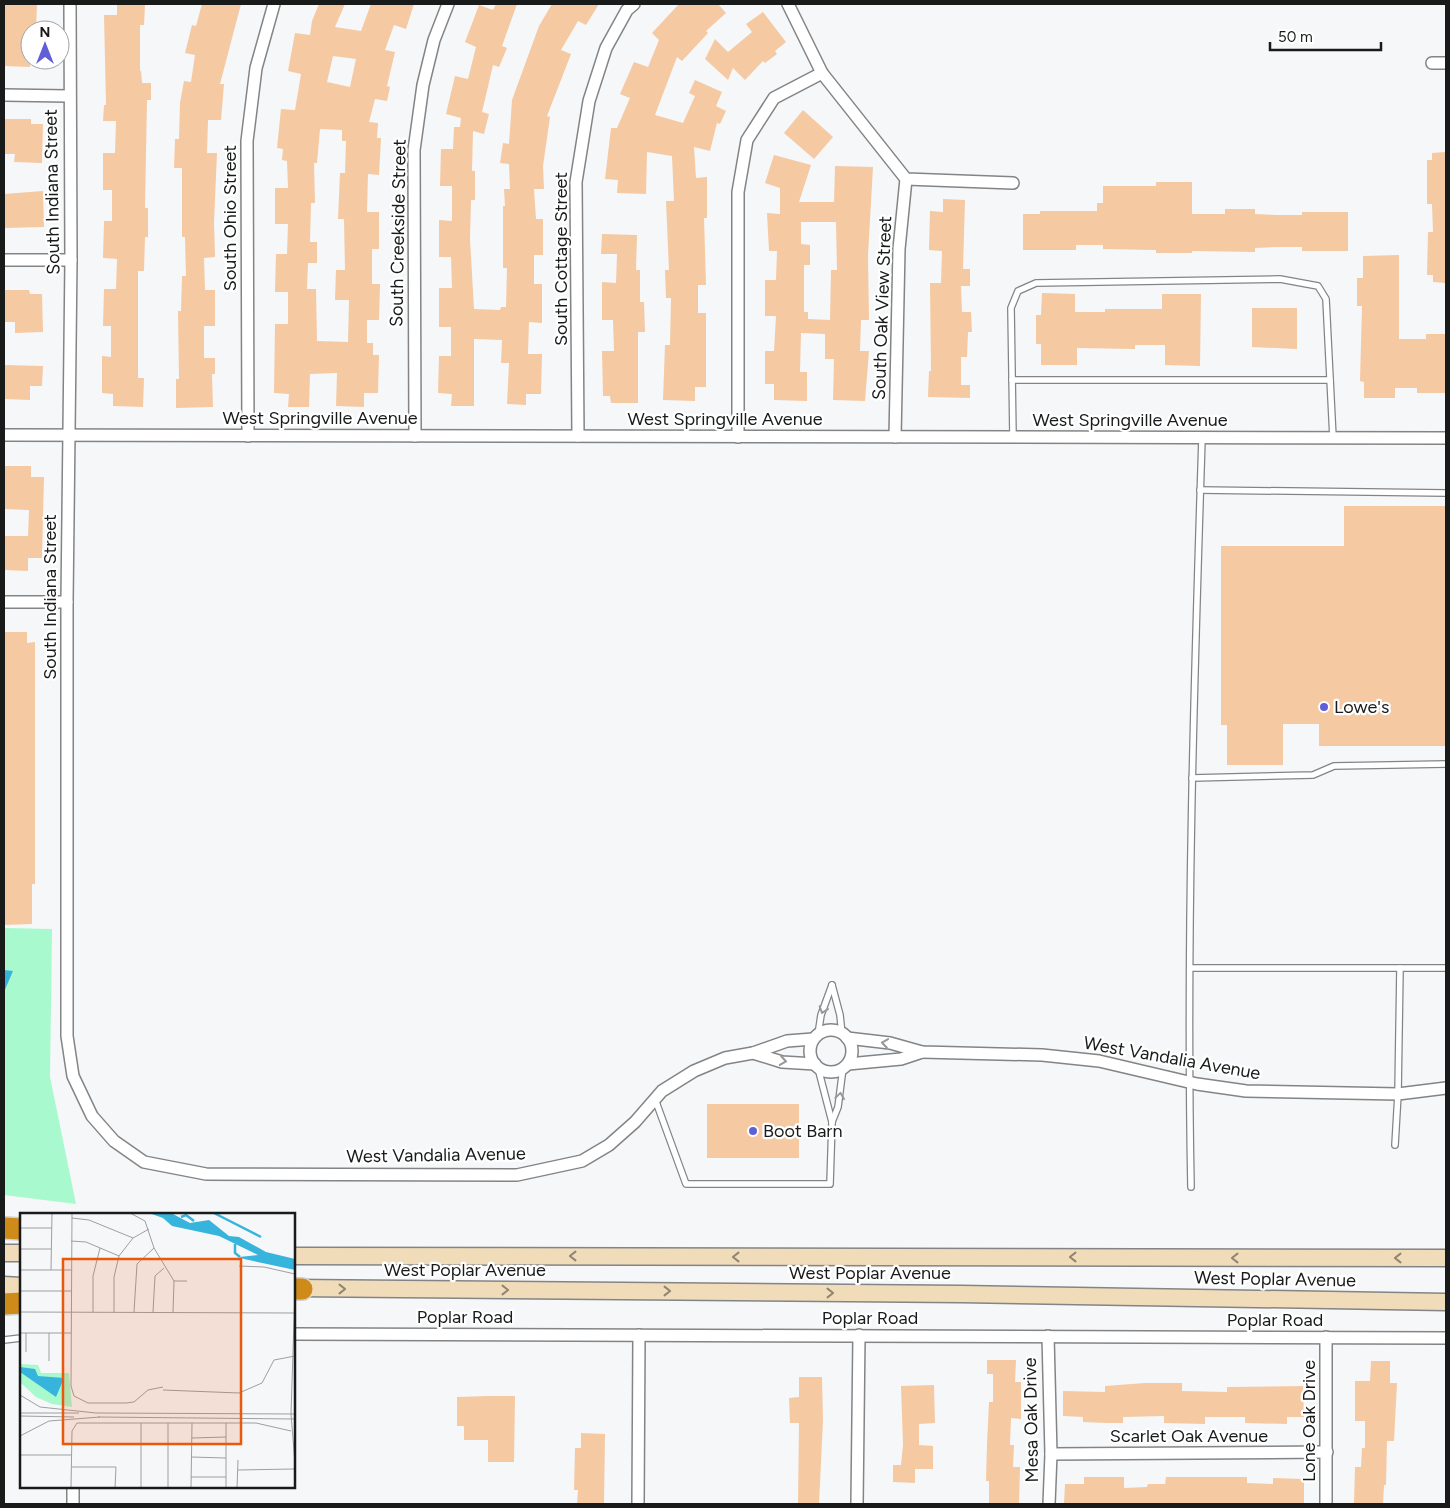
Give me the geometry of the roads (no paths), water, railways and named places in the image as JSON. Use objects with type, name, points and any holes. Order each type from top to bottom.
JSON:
[{"type":"highway","points":[[4,1228],[20,1229]]},
{"type":"highway","points":[[4,1304],[20,1303]]},
{"type":"main road","points":[[4,1253],[20,1253]]},
{"type":"main road","name":"West Poplar Avenue","points":[[295,1256],[1446,1258]]},
{"type":"main road","points":[[4,1286],[20,1286]]},
{"type":"main road","name":"West Poplar Avenue","points":[[297,1289],[951,1294],[1446,1302]]},
{"type":"street","name":"South Indiana Street","points":[[70,4],[68,96],[71,260],[67,602],[67,1036],[73,1076],[92,1116],[114,1141],[144,1162]]},
{"type":"street","name":"South Ohio Street","points":[[248,436],[247,141],[256,68],[274,4]]},
{"type":"street","name":"South Creekside Street","points":[[415,436],[414,150],[423,85],[434,40],[448,4]]},
{"type":"street","name":"South Cottage Street","points":[[578,436],[576,182],[589,101],[606,48],[627,10],[634,4]]},
{"type":"street","points":[[788,4],[822,73],[906,179],[1013,183]]},
{"type":"street","points":[[1432,63],[1446,63]]},
{"type":"street","points":[[738,437],[738,192],[747,140],[774,98],[822,73]]},
{"type":"street","points":[[4,95],[68,96]]},
{"type":"street","name":"South Oak View Street","points":[[895,437],[900,249],[906,179]]},
{"type":"street","points":[[4,260],[71,260]]},
{"type":"street","name":"West Springville Avenue","points":[[4,435],[1446,438]]},
{"type":"street","points":[[4,602],[67,602]]},
{"type":"street","points":[[829,1030],[845,1036],[852,1051],[846,1066],[831,1073],[816,1066],[810,1058],[810,1051],[815,1037],[829,1030]]},
{"type":"street","name":"West Vandalia Avenue","points":[[845,1036],[890,1043],[922,1052],[1042,1055],[1099,1061],[1189,1082],[1256,1091],[1398,1094],[1446,1088]]},
{"type":"street","name":"West Vandalia Avenue","points":[[144,1162],[206,1174],[517,1175],[582,1161],[609,1145],[635,1122],[662,1091],[694,1071],[725,1058],[815,1037]]},
{"type":"street","name":"West Vandalia Avenue","points":[[846,1066],[901,1059],[922,1052]]},
{"type":"street","name":"West Vandalia Avenue","points":[[753,1053],[782,1062],[816,1066]]},
{"type":"street","name":"Poplar Road","points":[[295,1334],[1446,1338]]},
{"type":"street","points":[[638,1504],[639,1335]]},
{"type":"street","points":[[858,1504],[859,1335]]},
{"type":"street","name":"Mesa Oak Drive","points":[[1048,1336],[1051,1454],[1049,1504]]},
{"type":"street","name":"Lone Oak Drive","points":[[1326,1337],[1326,1504]]},
{"type":"street","name":"Scarlet Oak Avenue","points":[[1051,1454],[1326,1452]]},
{"type":"street","points":[[73,1488],[73,1504]]},
{"type":"lane","points":[[1012,437],[1011,308],[1018,291],[1036,283],[1280,279],[1318,286],[1326,299],[1333,438]]},
{"type":"lane","points":[[1012,380],[1330,380]]},
{"type":"lane","points":[[1191,1187],[1189,1082],[1192,778],[1202,438]]},
{"type":"lane","points":[[1200,490],[1446,493]]},
{"type":"lane","points":[[1192,778],[1313,775],[1334,766],[1446,764]]},
{"type":"lane","points":[[1190,968],[1446,968]]},
{"type":"lane","points":[[1395,1145],[1398,1094],[1400,968]]},
{"type":"lane","points":[[815,1037],[832,985],[845,1036]]},
{"type":"lane","points":[[655,1099],[686,1184],[830,1184],[832,1122],[816,1066]]},
{"type":"lane","points":[[832,1122],[838,1107],[846,1066]]},
{"type":"lane","points":[[4,1340],[20,1338]]},
{"type":"water","points":[[4,970],[13,971],[4,992]]},
{"type":"place","name":"Lowe's","points":[[1324,707]]},
{"type":"place","name":"Boot Barn","points":[[753,1131]]}]
